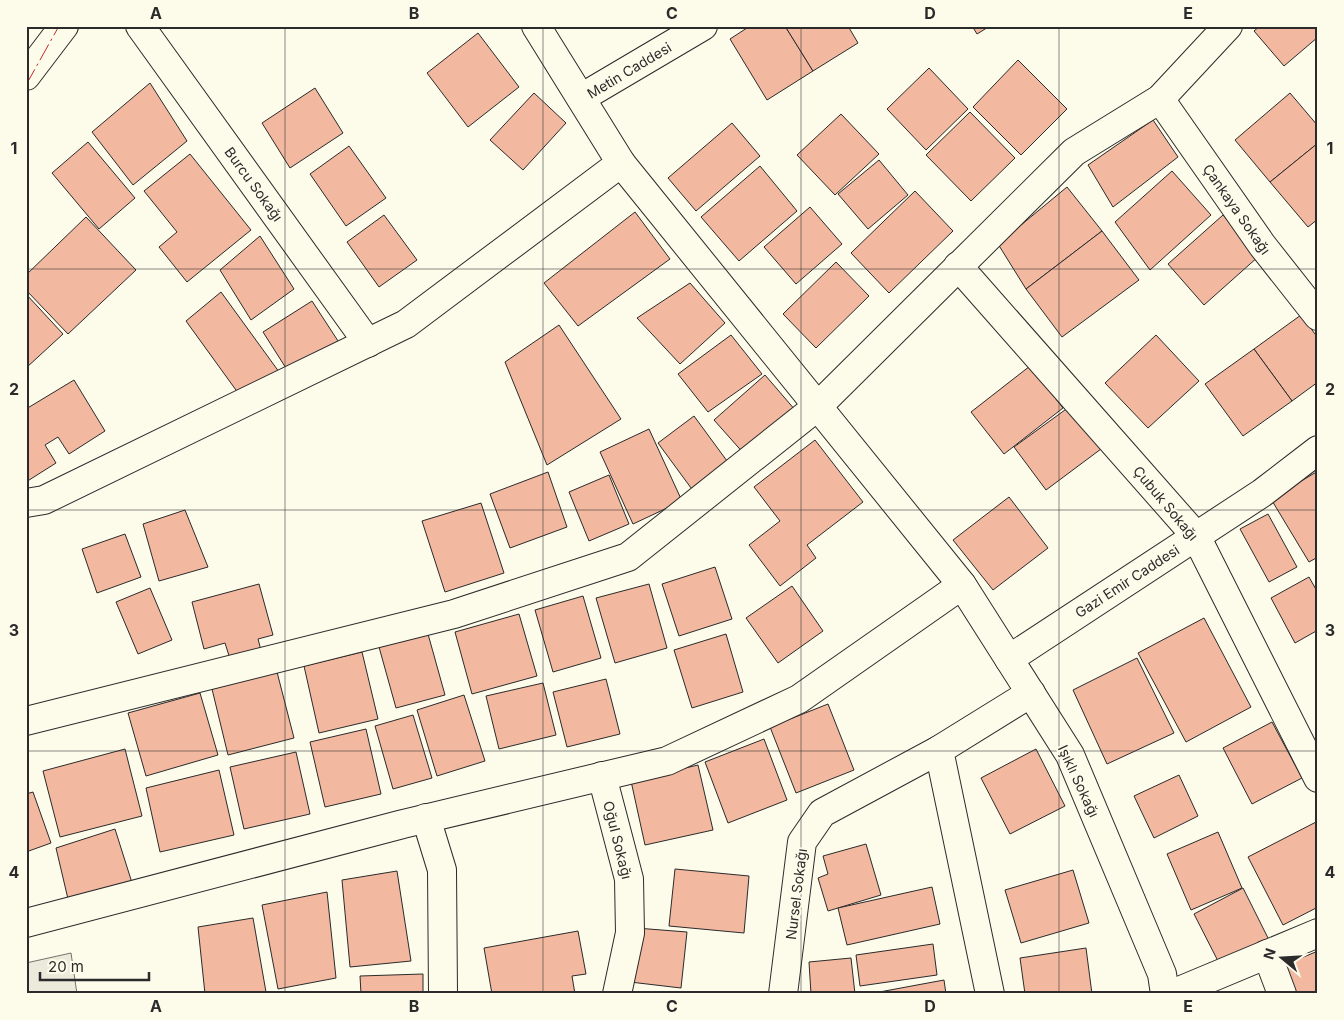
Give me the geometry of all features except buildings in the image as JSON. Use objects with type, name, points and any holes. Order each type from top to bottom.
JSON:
[{"type":"street","points":[[26,76],[64,26]]},
{"type":"street","name":"Burcu Sokağı","points":[[140,26],[368,343]]},
{"type":"street","name":"Işıklı Sokağı","points":[[536,26],[621,163],[962,585],[1070,755],[1162,974],[1166,994]]},
{"type":"street","name":"Metin Caddesi","points":[[581,98],[703,26]]},
{"type":"street","points":[[26,721],[454,614],[628,557],[818,406],[1074,152],[1160,99],[1228,26]]},
{"type":"street","name":"Çankaya Sokağı","points":[[1160,99],[1262,245],[1318,316]]},
{"type":"street","points":[[26,503],[44,500],[406,324],[621,163]]},
{"type":"street","name":"Çubuk Sokağı","points":[[958,266],[1196,536],[1318,778]]},
{"type":"street","name":"Gazi Emir Caddesi","points":[[1009,659],[1262,493],[1318,450]]},
{"type":"street","points":[[26,923],[426,818],[668,761],[799,699],[962,585]]},
{"type":"street","name":"Nursel Sokağı","points":[[783,994],[802,842],[822,813],[939,750],[1031,693]]},
{"type":"street","points":[[939,750],[990,994]]},
{"type":"street","name":"Oğul Sokağı","points":[[602,776],[629,879],[630,933],[617,994]]},
{"type":"street","points":[[426,818],[442,870],[442,994]]},
{"type":"street","points":[[1172,994],[1318,933]]},
{"type":"street","points":[[1267,954],[1282,994]]},
{"type":"shaded area","points":[[71,953],[77,994],[26,994],[26,963]]},
{"type":"power","points":[[26,85],[59,26]]}]
